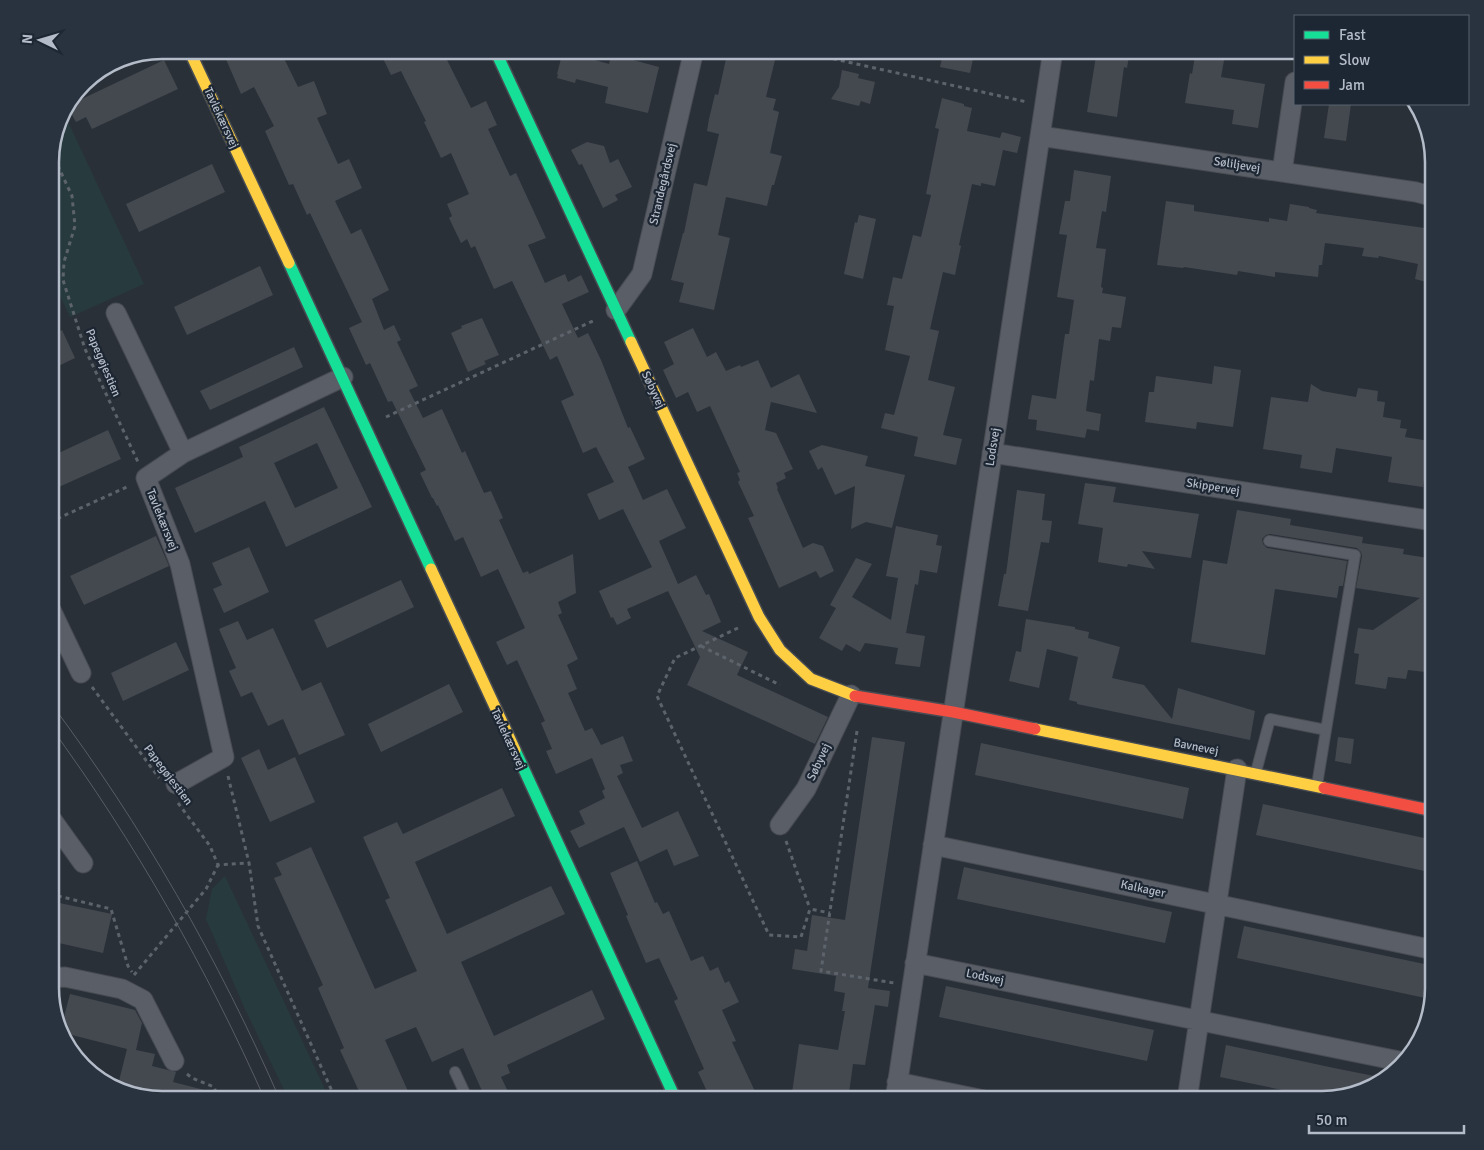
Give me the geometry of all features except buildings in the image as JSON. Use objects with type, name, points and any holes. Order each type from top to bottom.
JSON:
[{"type":"street","name":"Tavlekærsvej","points":[[193,59],[343,377],[672,1091]]},
{"type":"street","name":"Søbyvej","points":[[499,59],[759,617],[780,650],[812,679],[851,694],[953,712]]},
{"type":"street","name":"Strandegårdsvej","points":[[616,310],[642,274],[692,59]]},
{"type":"street","name":"Lodsvej","points":[[896,1091],[1052,59]]},
{"type":"street","points":[[1282,172],[1294,89]]},
{"type":"street","name":"Søliljevej","points":[[1040,136],[1425,194]]},
{"type":"street","points":[[116,313],[183,453]]},
{"type":"street","name":"Tavlekærsvej","points":[[224,758],[180,564],[146,478],[183,453],[343,377]]},
{"type":"street","name":"Skippervej","points":[[992,453],[1425,520]]},
{"type":"street","points":[[59,627],[81,673]]},
{"type":"street","name":"Søbyvej","points":[[780,825],[806,789],[851,694]]},
{"type":"street","name":"Bavnevej","points":[[953,712],[1425,808]]},
{"type":"street","points":[[171,789],[224,758]]},
{"type":"street","points":[[1188,1091],[1237,769]]},
{"type":"street","points":[[59,830],[83,863]]},
{"type":"street","name":"Kalkager","points":[[933,845],[1425,948]]},
{"type":"street","name":"Lodsvej","points":[[915,963],[1199,1021]]},
{"type":"street","points":[[59,977],[128,982],[143,1000],[174,1061]]},
{"type":"street","points":[[1199,1021],[1396,1060]]},
{"type":"lane","points":[[1269,541],[1355,555],[1317,786]]},
{"type":"lane","points":[[1256,773],[1270,719],[1326,730]]},
{"type":"lane","points":[[455,1072],[464,1091]]},
{"type":"path","points":[[834,59],[1044,106]]},
{"type":"path","name":"Papegøjestien","points":[[59,168],[72,196],[75,226],[64,262],[63,280],[86,349],[146,478]]},
{"type":"path","points":[[365,427],[616,310]]},
{"type":"path","points":[[59,518],[146,478]]},
{"type":"path","points":[[759,617],[676,658],[657,696],[769,935],[801,937],[810,909],[780,825]]},
{"type":"path","points":[[700,646],[784,687]]},
{"type":"path","name":"Papegøjestien","points":[[81,673],[171,789],[210,846],[218,865]]},
{"type":"path","points":[[857,730],[821,971],[912,986]]},
{"type":"path","points":[[224,758],[249,863],[258,926],[332,1091]]},
{"type":"path","points":[[128,982],[206,890],[218,865],[249,863]]},
{"type":"path","points":[[59,896],[111,909],[128,966],[128,982]]},
{"type":"path","points":[[810,909],[830,913]]},
{"type":"path","points":[[174,1061],[192,1078],[214,1087],[216,1091]]},
{"type":"green space","points":[[67,121],[144,284],[70,317],[59,294],[59,155],[62,135]]},
{"type":"green space","points":[[225,876],[326,1091],[285,1091],[244,1007],[206,919],[212,889]]},
{"type":"tram line","points":[[59,714],[116,796],[177,895],[231,996],[276,1091]]},
{"type":"tram line","points":[[59,739],[111,815],[168,907],[219,1003],[261,1091]]},
{"type":"traffic: fast","points":[[499,59],[631,342]]},
{"type":"traffic: fast","points":[[289,263],[431,569]]},
{"type":"traffic: fast","points":[[515,750],[672,1091]]},
{"type":"traffic: slow","points":[[193,59],[289,263]]},
{"type":"traffic: slow","points":[[631,342],[759,617],[780,650],[811,679],[855,696]]},
{"type":"traffic: slow","points":[[431,569],[515,750]]},
{"type":"traffic: slow","points":[[1035,729],[1324,788]]},
{"type":"traffic: jam","points":[[855,696],[953,712],[1035,729]]},
{"type":"traffic: jam","points":[[1324,788],[1425,809]]}]
